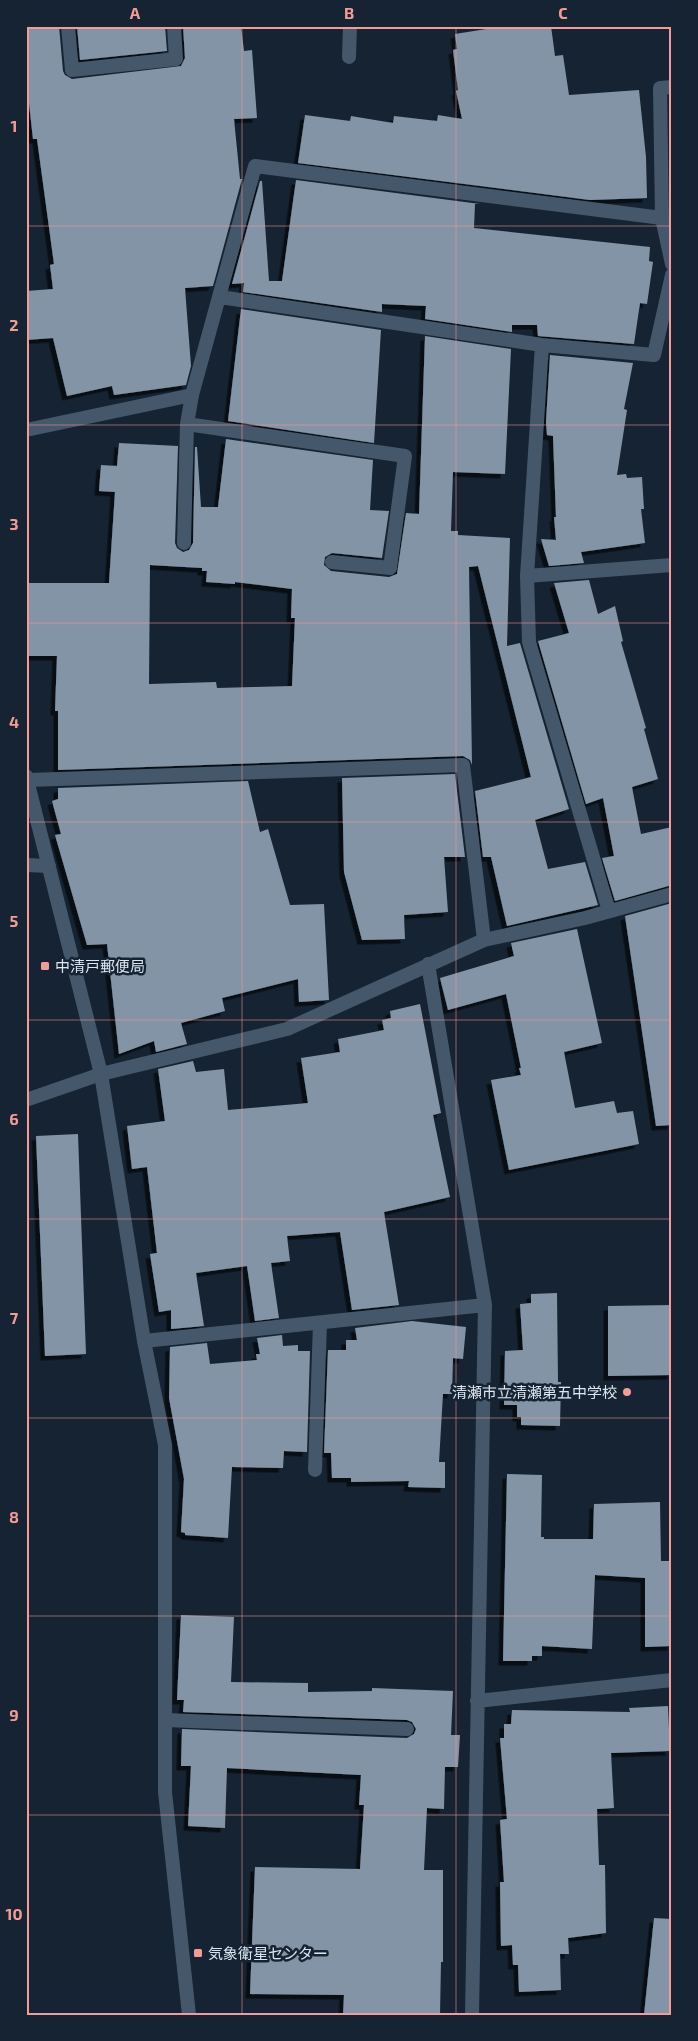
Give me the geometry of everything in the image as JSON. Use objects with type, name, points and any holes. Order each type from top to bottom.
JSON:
[{"type":"street","points":[[68,26],[72,70],[176,59],[174,26]]},
{"type":"street","points":[[349,57],[350,26]]},
{"type":"street","points":[[672,87],[660,88],[662,218],[672,264]]},
{"type":"street","points":[[184,543],[187,424],[192,395],[254,166],[662,218]]},
{"type":"street","points":[[220,297],[542,345],[654,356],[666,330],[672,275]]},
{"type":"street","points":[[542,345],[527,576],[529,642],[609,911]]},
{"type":"street","points":[[26,430],[192,395]]},
{"type":"street","points":[[187,424],[405,456],[390,568],[332,562]]},
{"type":"street","points":[[527,576],[672,565]]},
{"type":"street","points":[[189,2015],[165,1792],[164,1445],[144,1341],[101,1074],[27,778],[463,765],[484,940]]},
{"type":"street","points":[[26,865],[49,866]]},
{"type":"street","points":[[26,1100],[101,1074],[287,1029],[484,940],[585,918],[672,894]]},
{"type":"street","points":[[428,964],[485,1305],[472,2015]]},
{"type":"street","points":[[144,1341],[485,1305]]},
{"type":"street","points":[[315,1470],[320,1323]]},
{"type":"street","points":[[477,1701],[672,1680]]},
{"type":"street","points":[[165,1720],[407,1729]]},
{"type":"building","points":[[26,26],[59,26],[63,71],[65,75],[72,79],[181,66],[185,58],[183,26],[241,26],[244,51],[252,50],[257,118],[234,119],[240,179],[242,179],[213,286],[185,288],[191,366],[186,385],[114,395],[112,386],[67,396],[53,338],[26,340],[26,291],[53,289],[50,265],[54,264],[37,139],[33,139],[28,94],[26,94]]},
{"type":"building","points":[[77,26],[165,26],[167,51],[80,60]]},
{"type":"building","points":[[505,26],[551,26],[555,56],[563,55],[569,95],[639,90],[646,157],[647,198],[590,200],[298,163],[305,115],[350,121],[351,116],[393,123],[394,116],[437,121],[438,115],[462,119],[456,91],[458,90],[453,50],[457,49],[455,34]]},
{"type":"building","points":[[296,180],[480,204],[475,204],[474,228],[650,247],[649,261],[653,262],[647,304],[640,303],[634,344],[538,336],[537,325],[512,325],[512,332],[425,319],[426,306],[382,304],[382,312],[243,292],[244,283],[232,284],[260,181],[262,181],[269,281],[282,281]]},
{"type":"building","points":[[241,309],[381,330],[374,443],[228,421]]},
{"type":"building","points":[[425,336],[511,349],[505,474],[453,472],[451,531],[458,531],[458,535],[510,538],[507,646],[520,643],[569,809],[535,820],[548,869],[585,862],[598,905],[507,926],[491,857],[483,857],[475,791],[531,777],[478,566],[469,567],[472,765],[470,760],[463,756],[58,770],[58,711],[55,711],[57,656],[26,656],[26,583],[109,583],[115,492],[99,491],[101,465],[117,466],[119,443],[178,446],[175,543],[177,548],[183,552],[189,550],[193,543],[195,447],[197,447],[201,507],[218,507],[226,439],[373,460],[370,510],[389,511],[382,558],[332,553],[325,557],[324,565],[331,571],[389,577],[397,574],[406,513],[419,514]],"holes":[[[150,565],[202,568],[202,571],[207,571],[206,582],[235,584],[235,582],[292,589],[291,618],[295,618],[292,686],[217,688],[216,682],[149,684]]]},
{"type":"building","points":[[550,355],[633,363],[624,409],[627,410],[617,475],[626,474],[627,478],[642,477],[644,509],[641,509],[645,543],[581,552],[584,563],[549,566],[541,539],[556,540],[553,436],[547,435],[546,422]]},
{"type":"building","points":[[589,580],[598,614],[615,606],[623,641],[621,642],[646,728],[644,729],[658,779],[632,787],[641,834],[672,827],[672,885],[615,901],[602,858],[614,856],[603,798],[586,804],[538,641],[569,633],[554,583]]},
{"type":"building","points":[[455,774],[465,857],[444,857],[448,912],[404,915],[405,939],[362,940],[344,872],[342,778]]},
{"type":"building","points":[[248,781],[260,832],[268,829],[290,905],[324,904],[329,1000],[299,1002],[298,979],[222,998],[225,1011],[181,1023],[187,1044],[156,1052],[154,1041],[119,1054],[107,944],[87,945],[55,835],[61,834],[52,801],[58,799],[58,788]]},
{"type":"building","points":[[672,903],[672,1125],[656,1126],[625,916]]},
{"type":"building","points":[[577,929],[602,1043],[564,1052],[575,1108],[614,1101],[617,1113],[633,1111],[639,1144],[509,1170],[491,1080],[521,1075],[506,994],[448,1010],[440,978],[514,956],[511,943]]},
{"type":"building","points":[[420,1004],[441,1113],[433,1115],[450,1197],[384,1212],[399,1305],[352,1310],[340,1232],[287,1236],[290,1261],[271,1263],[279,1318],[255,1321],[247,1266],[196,1273],[204,1326],[171,1329],[171,1310],[159,1312],[150,1254],[157,1253],[147,1167],[132,1169],[127,1126],[165,1121],[158,1069],[193,1061],[196,1072],[224,1069],[228,1110],[308,1103],[301,1058],[340,1052],[338,1039],[384,1030],[382,1020],[391,1018],[390,1011]]},
{"type":"building","points":[[78,1134],[86,1354],[45,1356],[36,1136]]},
{"type":"building","points":[[557,1293],[558,1382],[561,1382],[560,1426],[521,1425],[521,1417],[517,1417],[517,1405],[504,1405],[505,1351],[523,1350],[520,1304],[531,1303],[531,1294]]},
{"type":"building","points":[[672,1305],[672,1375],[608,1376],[608,1306]]},
{"type":"building","points":[[412,1321],[466,1327],[463,1359],[453,1358],[452,1394],[443,1394],[439,1462],[445,1462],[445,1488],[408,1487],[409,1481],[351,1482],[351,1478],[332,1478],[331,1453],[324,1453],[328,1350],[346,1350],[346,1340],[357,1340],[355,1328]]},
{"type":"building","points":[[282,1335],[283,1346],[298,1345],[298,1351],[310,1351],[307,1452],[284,1451],[283,1468],[232,1467],[228,1538],[185,1535],[185,1533],[181,1532],[184,1479],[169,1398],[170,1347],[207,1343],[210,1364],[257,1360],[256,1354],[260,1354],[257,1338]]},
{"type":"building","points":[[507,1474],[542,1475],[541,1537],[544,1537],[544,1539],[593,1539],[594,1504],[660,1502],[661,1561],[672,1561],[672,1646],[645,1647],[645,1578],[595,1575],[592,1649],[542,1646],[542,1656],[532,1656],[532,1661],[503,1661]]},
{"type":"building","points":[[181,1615],[234,1617],[231,1682],[308,1683],[308,1692],[372,1691],[372,1688],[453,1691],[451,1735],[460,1735],[458,1767],[445,1767],[444,1809],[427,1808],[424,1870],[443,1870],[443,1962],[441,1962],[440,2015],[343,2015],[344,1995],[250,1994],[255,1867],[360,1869],[364,1805],[359,1805],[361,1775],[227,1768],[225,1828],[188,1826],[191,1766],[181,1766],[182,1729],[407,1738],[414,1734],[416,1729],[412,1722],[407,1720],[183,1712],[184,1700],[177,1700]]},
{"type":"building","points":[[668,1706],[670,1751],[611,1753],[614,1808],[597,1809],[599,1865],[605,1865],[606,1933],[568,1938],[569,1954],[560,1954],[561,1990],[519,1992],[518,1965],[513,1965],[512,1945],[501,1946],[500,1882],[504,1882],[500,1820],[507,1819],[500,1738],[504,1738],[504,1724],[511,1724],[512,1710],[630,1712],[629,1708]]},
{"type":"building","points":[[654,1918],[672,1919],[672,2015],[644,2015]]},
{"type":"place","name":"中清戸郵便局","points":[[45,966]]},
{"type":"place","name":"清瀬市立清瀬第五中学校","points":[[627,1392]]},
{"type":"place","name":"気象衛星センター","points":[[198,1953]]}]
